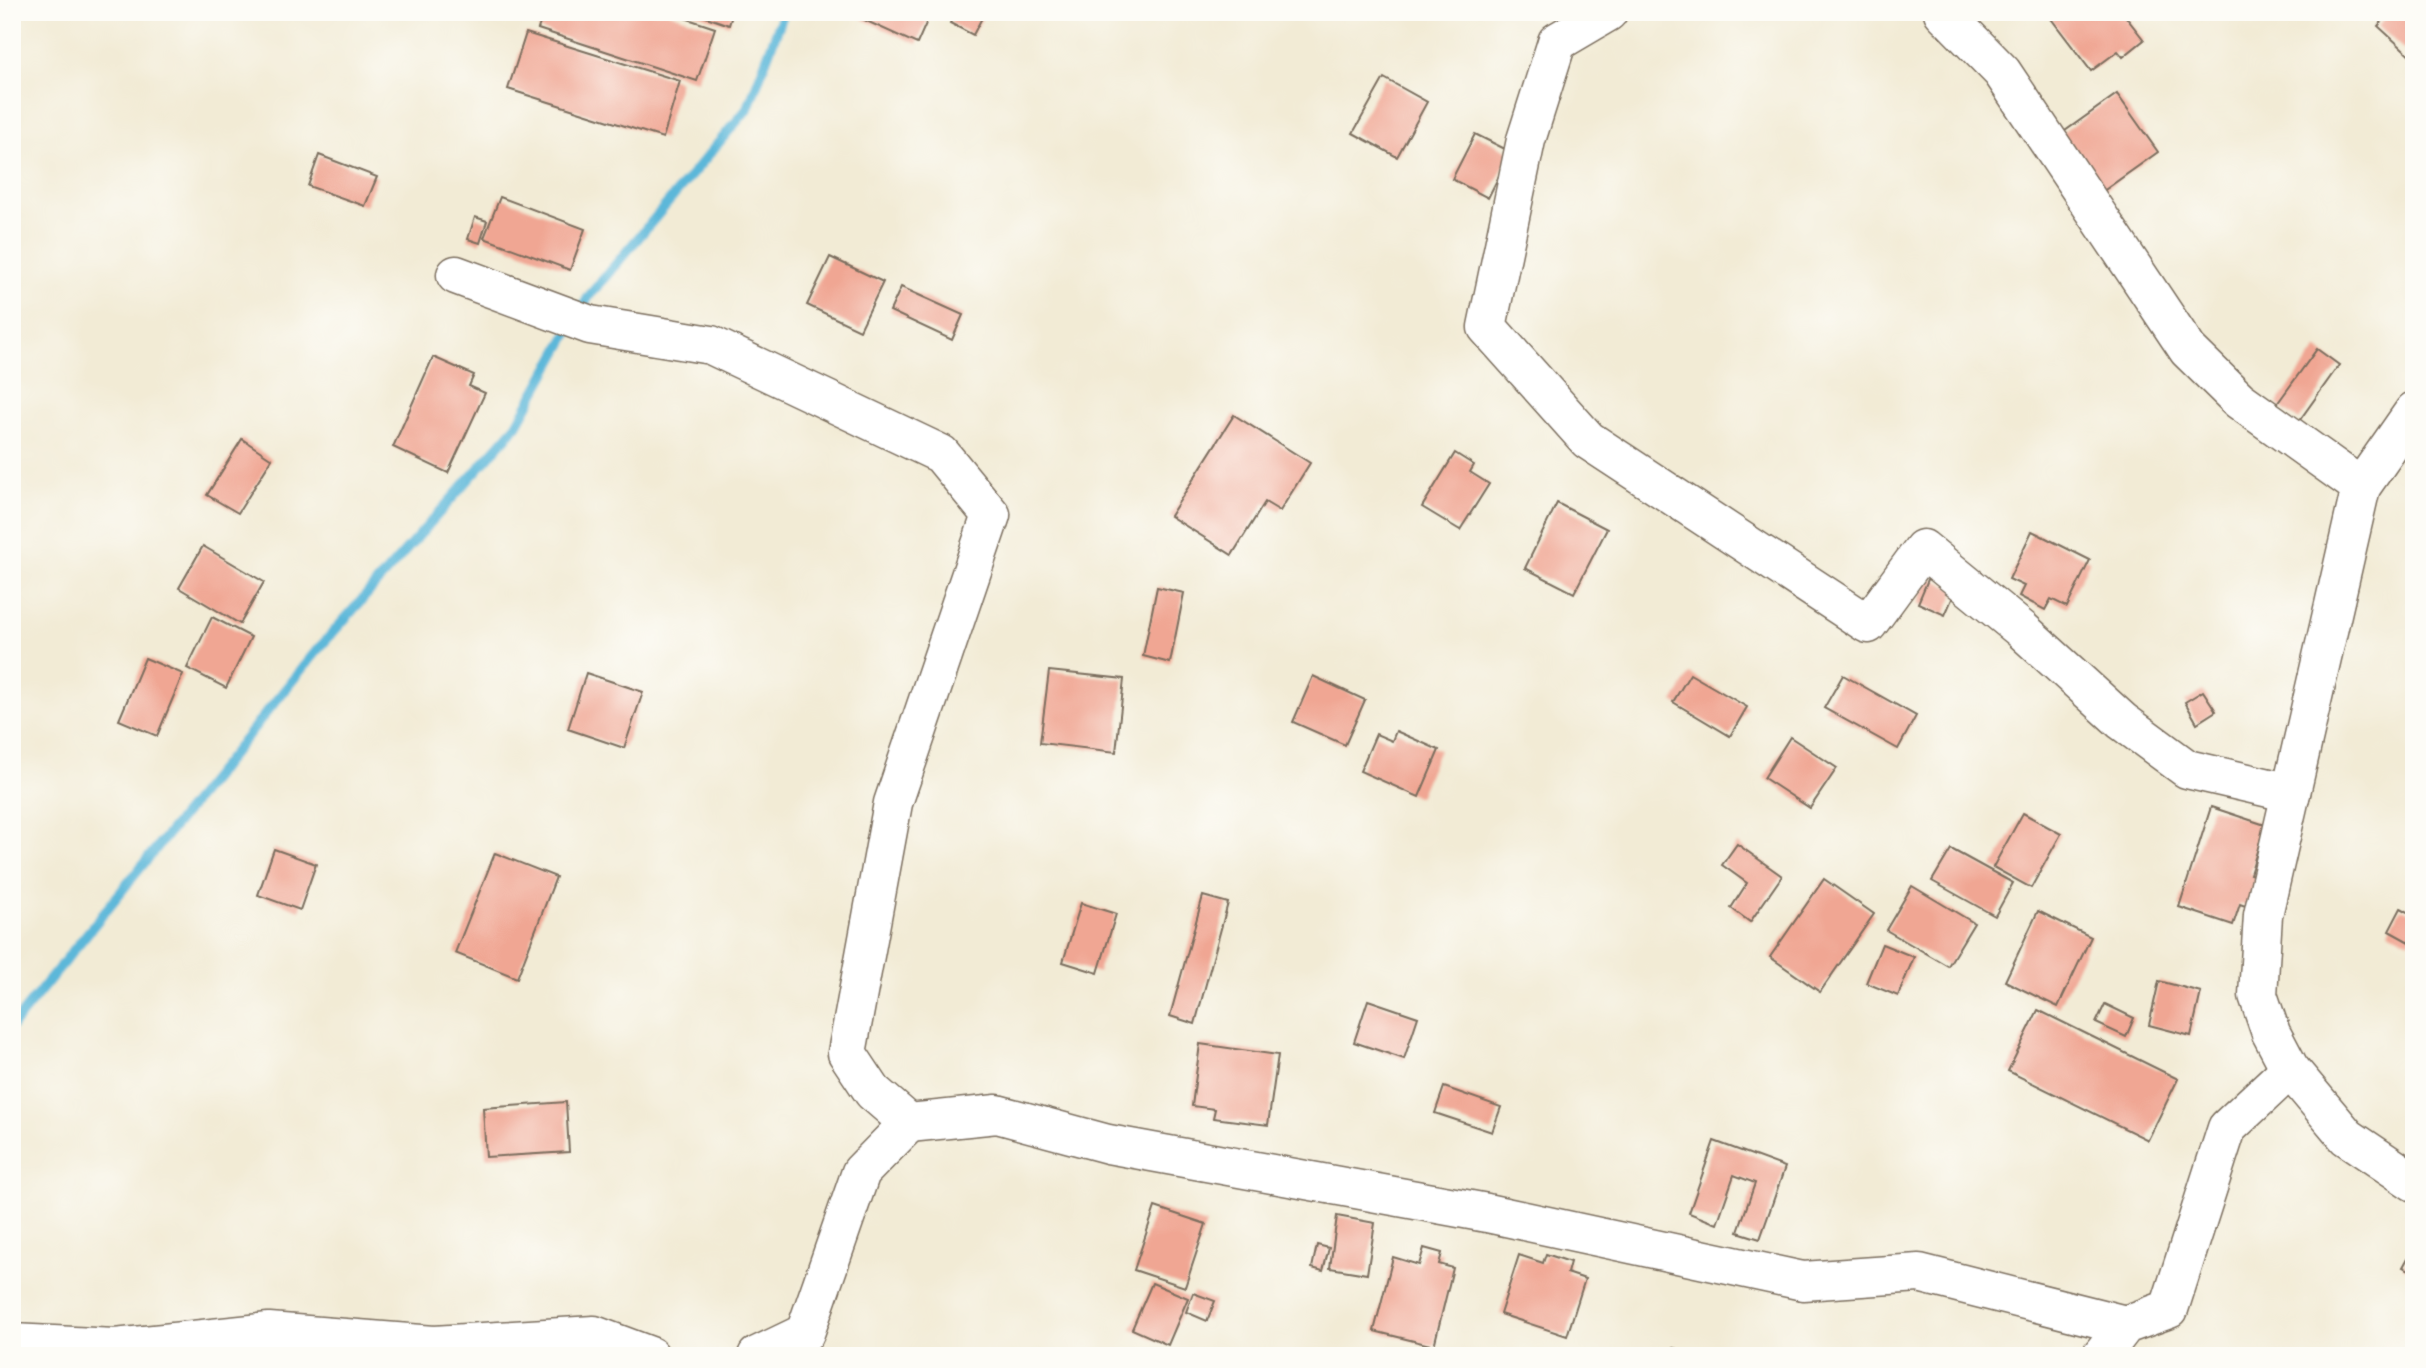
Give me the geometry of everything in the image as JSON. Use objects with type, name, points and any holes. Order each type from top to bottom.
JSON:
[{"type":"street","points":[[1608,12],[1557,42],[1525,140],[1487,327],[1588,440],[1868,624],[1923,549],[2022,630],[2122,721],[2187,769],[2291,793]]},
{"type":"street","points":[[1944,12],[2002,72],[2188,350],[2239,400],[2361,487]]},
{"type":"street","points":[[456,275],[590,326],[711,345],[941,454],[991,515],[894,803],[848,1053],[873,1091],[909,1123]]},
{"type":"street","points":[[2414,411],[2361,487],[2263,915],[2258,995],[2271,1033],[2290,1069],[2347,1137],[2414,1182]]},
{"type":"street","points":[[2101,1356],[2125,1325],[2169,1308],[2227,1128],[2290,1069]]},
{"type":"street","points":[[757,1356],[808,1344],[861,1172],[909,1123],[997,1114],[1108,1144],[1487,1213],[1803,1281],[1919,1273],[2125,1325]]},
{"type":"street","points":[[12,1343],[115,1348],[269,1332],[434,1345],[523,1348],[594,1335],[650,1356]]},
{"type":"building","points":[[544,12],[667,12],[715,28],[697,81],[538,29]]},
{"type":"building","points":[[692,12],[733,12],[729,25]]},
{"type":"building","points":[[865,12],[931,12],[917,44],[862,19]]},
{"type":"building","points":[[955,12],[985,12],[973,35],[950,23]]},
{"type":"building","points":[[2046,12],[2122,12],[2144,40],[2123,57],[2118,51],[2091,71]]},
{"type":"building","points":[[2390,12],[2414,12],[2414,59],[2378,26]]},
{"type":"building","points":[[526,33],[680,81],[663,138],[508,89]]},
{"type":"building","points":[[1384,78],[1427,102],[1397,157],[1353,133]]},
{"type":"building","points":[[2117,94],[2158,152],[2099,194],[2058,136]]},
{"type":"building","points":[[1475,134],[1511,152],[1488,198],[1452,179]]},
{"type":"building","points":[[319,155],[377,177],[365,206],[308,186]]},
{"type":"building","points":[[500,197],[585,229],[570,270],[484,238]]},
{"type":"building","points":[[475,217],[487,221],[480,243],[468,239]]},
{"type":"building","points":[[830,257],[883,282],[860,330],[807,305]]},
{"type":"building","points":[[901,287],[963,315],[952,340],[890,311]]},
{"type":"building","points":[[2317,349],[2339,365],[2299,421],[2277,404]]},
{"type":"building","points":[[433,357],[474,375],[469,386],[485,393],[448,473],[393,447]]},
{"type":"building","points":[[1234,415],[1310,463],[1280,511],[1265,502],[1232,555],[1170,516]]},
{"type":"building","points":[[242,439],[272,459],[238,513],[207,495]]},
{"type":"building","points":[[1455,453],[1474,465],[1470,472],[1489,484],[1460,530],[1422,507]]},
{"type":"building","points":[[1557,503],[1607,529],[1574,593],[1525,568]]},
{"type":"building","points":[[2032,531],[2090,560],[2067,607],[2051,599],[2045,610],[2019,596],[2024,586],[2009,579]]},
{"type":"building","points":[[203,546],[264,582],[240,624],[179,588]]},
{"type":"building","points":[[1929,577],[1956,590],[1945,615],[1918,603]]},
{"type":"building","points":[[1157,587],[1184,593],[1170,663],[1143,656]]},
{"type":"building","points":[[212,617],[251,637],[226,688],[187,668]]},
{"type":"building","points":[[145,658],[183,674],[157,736],[119,720]]},
{"type":"building","points":[[1049,671],[1124,679],[1116,752],[1040,743]]},
{"type":"building","points":[[586,673],[643,692],[624,748],[568,729]]},
{"type":"building","points":[[1690,674],[1747,707],[1730,736],[1673,702]]},
{"type":"building","points":[[1843,675],[1916,716],[1898,749],[1824,708]]},
{"type":"building","points":[[1313,676],[1365,700],[1345,745],[1293,722]]},
{"type":"building","points":[[2203,691],[2216,711],[2197,723],[2185,702]]},
{"type":"building","points":[[1396,731],[1439,750],[1419,797],[1360,771],[1376,734],[1392,741]]},
{"type":"building","points":[[1790,737],[1837,768],[1810,808],[1764,778]]},
{"type":"building","points":[[2211,807],[2265,825],[2250,874],[2257,876],[2248,907],[2240,904],[2233,925],[2179,907]]},
{"type":"building","points":[[2023,813],[2061,834],[2031,888],[1993,867]]},
{"type":"building","points":[[1737,844],[1782,876],[1750,922],[1731,908],[1747,883],[1722,865]]},
{"type":"building","points":[[274,849],[316,864],[300,910],[258,895]]},
{"type":"building","points":[[1951,849],[2013,883],[1995,916],[1932,881]]},
{"type":"building","points":[[495,853],[556,877],[517,978],[455,953]]},
{"type":"building","points":[[1824,879],[1874,914],[1820,992],[1770,957]]},
{"type":"building","points":[[1912,886],[1974,923],[1948,966],[1886,930]]},
{"type":"building","points":[[1203,896],[1228,903],[1195,1024],[1170,1016]]},
{"type":"building","points":[[1081,903],[1116,914],[1098,973],[1063,962]]},
{"type":"building","points":[[2401,908],[2414,915],[2414,932],[2409,942],[2389,931]]},
{"type":"building","points":[[2038,911],[2091,937],[2058,1007],[2005,981]]},
{"type":"building","points":[[1882,944],[1914,957],[1898,996],[1866,983]]},
{"type":"building","points":[[2159,981],[2201,992],[2191,1036],[2149,1025]]},
{"type":"building","points":[[1368,1000],[1418,1017],[1404,1059],[1354,1042]]},
{"type":"building","points":[[2105,1004],[2134,1018],[2126,1037],[2096,1023]]},
{"type":"building","points":[[2038,1010],[2178,1079],[2148,1140],[2008,1071]]},
{"type":"building","points":[[1200,1044],[1278,1055],[1268,1125],[1213,1118],[1215,1109],[1192,1106]]},
{"type":"building","points":[[1444,1087],[1501,1107],[1492,1132],[1435,1113]]},
{"type":"building","points":[[566,1102],[569,1152],[486,1157],[483,1108]]},
{"type":"building","points":[[1714,1141],[1785,1167],[1760,1239],[1738,1232],[1755,1183],[1734,1175],[1717,1224],[1689,1213]]},
{"type":"building","points":[[1155,1207],[1206,1224],[1185,1287],[1134,1270]]},
{"type":"building","points":[[1337,1216],[1375,1223],[1367,1274],[1330,1268]]},
{"type":"building","points":[[1317,1245],[1329,1248],[1323,1271],[1312,1268]]},
{"type":"building","points":[[2414,1247],[2414,1272],[2403,1267]]},
{"type":"building","points":[[1424,1248],[1442,1253],[1439,1264],[1453,1268],[1434,1346],[1374,1331],[1393,1257],[1419,1265]]},
{"type":"building","points":[[1546,1254],[1570,1262],[1567,1273],[1585,1279],[1567,1336],[1500,1314],[1519,1255],[1543,1263]]},
{"type":"building","points":[[1152,1283],[1188,1298],[1168,1345],[1132,1329]]},
{"type":"building","points":[[1193,1293],[1215,1301],[1207,1321],[1186,1312]]},
{"type":"building","points":[[1674,1348],[1698,1355],[1698,1356],[1672,1356]]},
{"type":"waterway","points":[[12,1026],[313,655],[517,425],[589,296],[748,108],[784,12]]}]
